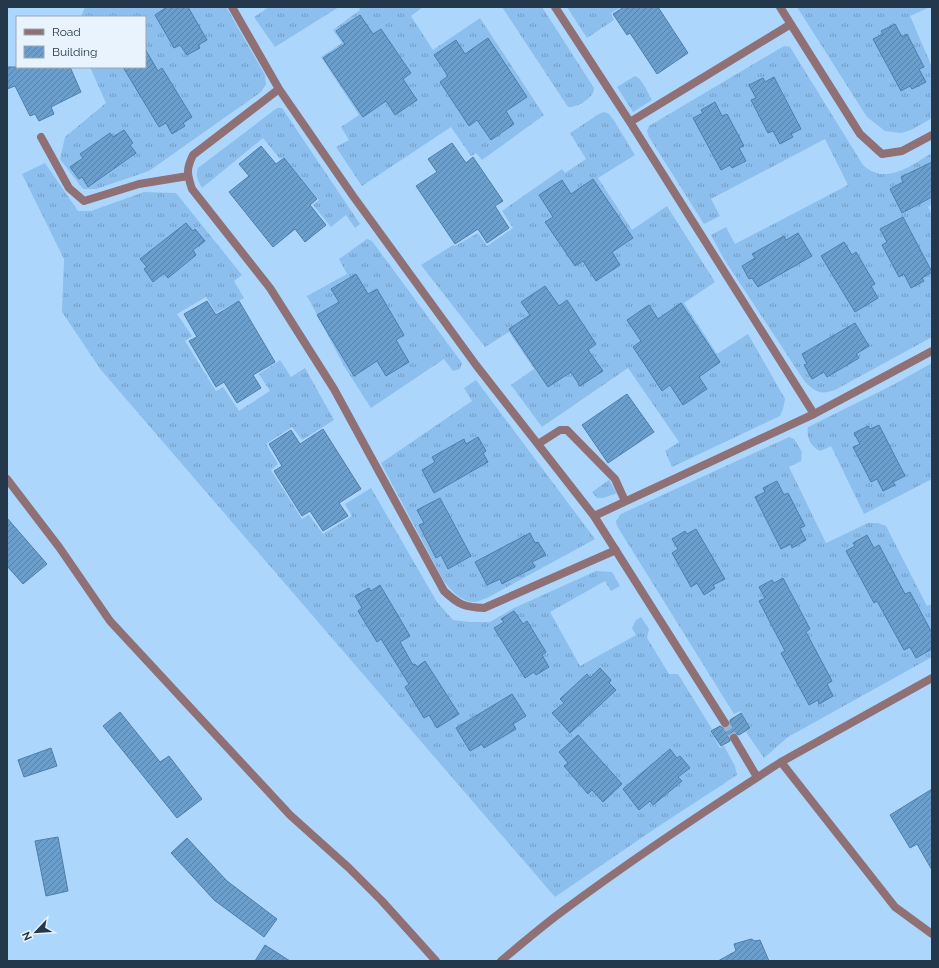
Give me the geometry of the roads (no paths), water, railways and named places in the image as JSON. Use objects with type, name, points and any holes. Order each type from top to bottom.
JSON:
[{"type":"street","points":[[232,7],[279,89],[353,196],[476,365],[594,516],[725,723]]},
{"type":"street","points":[[555,7],[630,122],[814,414]]},
{"type":"street","points":[[780,7],[860,134],[882,154],[902,151],[932,135]]},
{"type":"street","points":[[630,122],[791,24]]},
{"type":"street","points":[[279,89],[193,154],[188,165],[188,176],[192,189],[270,288],[330,383],[444,591],[456,602],[468,607],[484,608],[616,550]]},
{"type":"street","points":[[42,136],[69,188],[84,201],[139,184],[188,176]]},
{"type":"street","points":[[594,516],[814,414],[932,351]]},
{"type":"street","points":[[538,444],[560,430],[567,430],[615,479],[625,501]]},
{"type":"street","points":[[7,479],[59,547],[110,621],[290,815],[355,874],[382,901],[436,961]]},
{"type":"street","points":[[501,961],[559,914],[634,860],[757,777],[781,762],[932,678]]},
{"type":"street","points":[[734,738],[757,777]]},
{"type":"street","points":[[781,762],[895,907],[932,934]]},
{"type":"tunnel","points":[[725,723],[734,738]]}]
